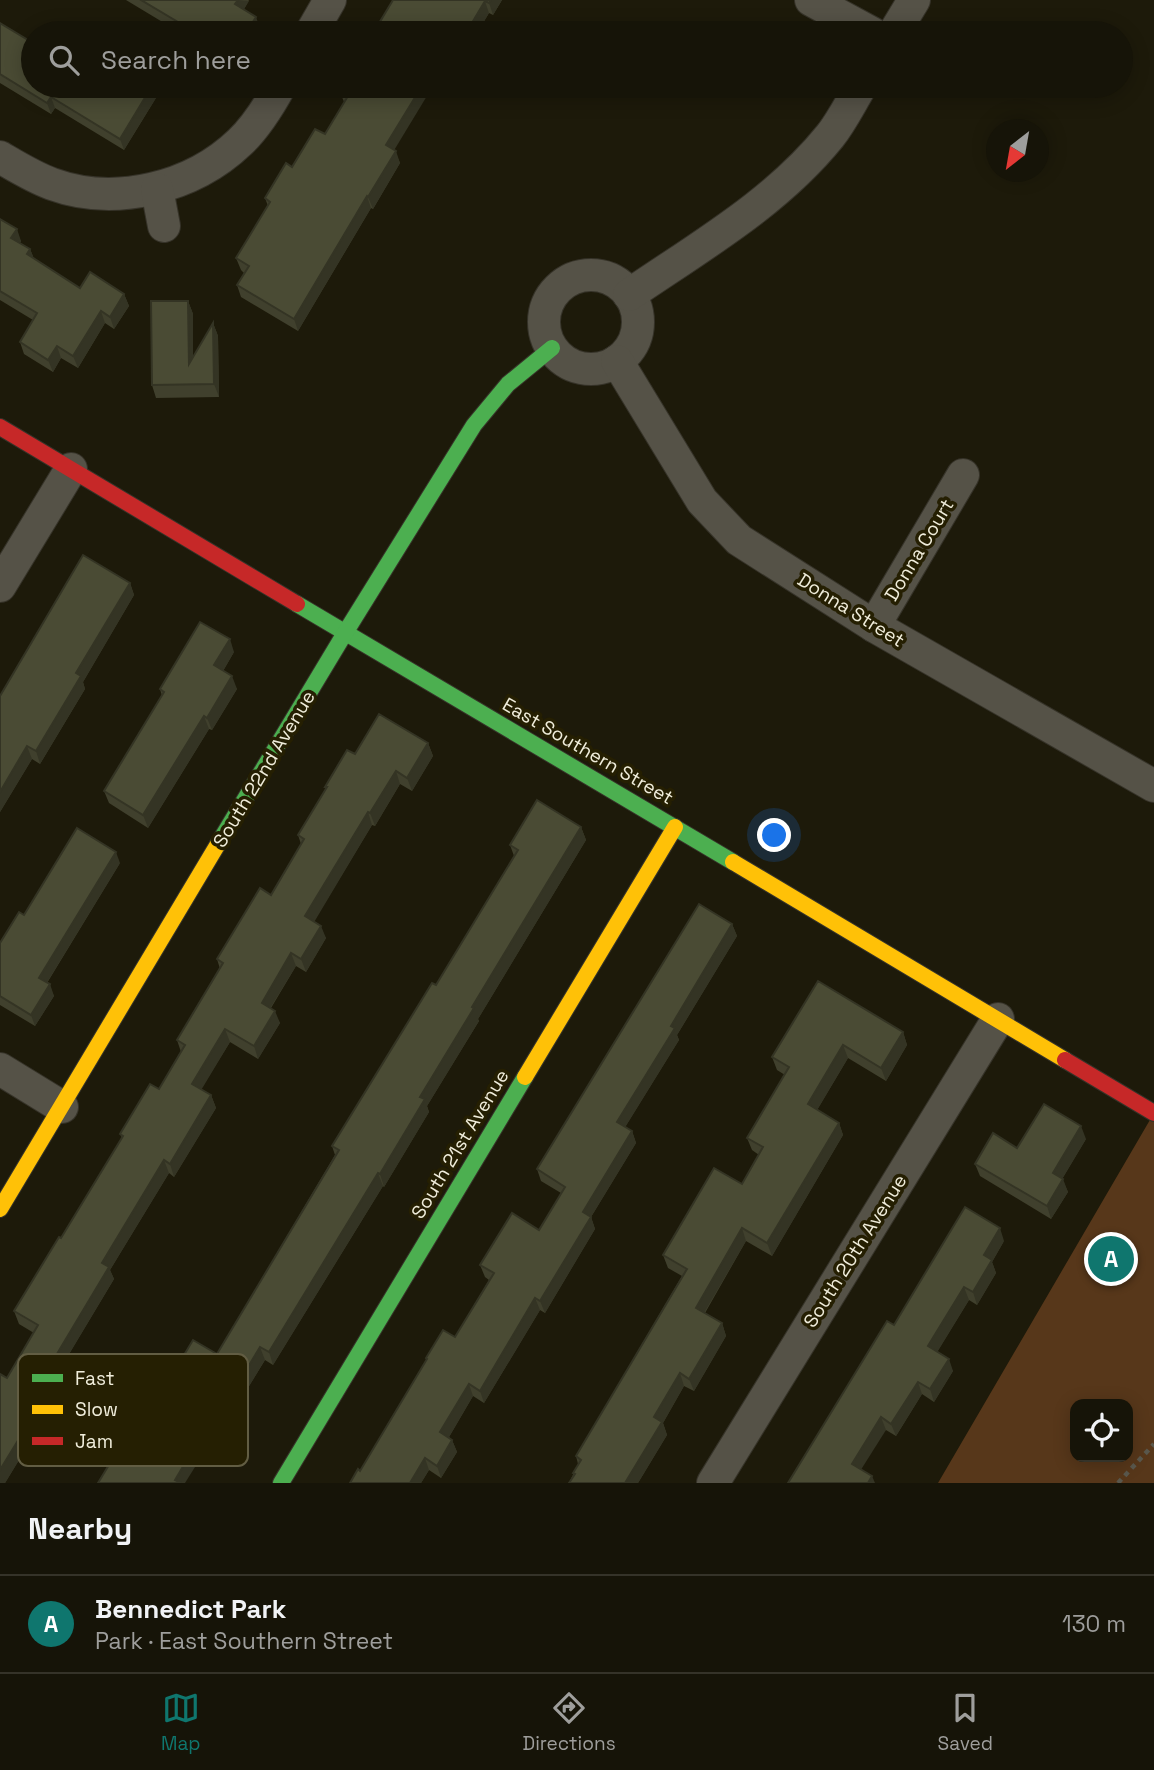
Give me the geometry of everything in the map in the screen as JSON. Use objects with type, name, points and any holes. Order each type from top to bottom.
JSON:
[{"type":"street","points":[[318,21],[330,0]]},
{"type":"street","points":[[811,0],[850,21]]},
{"type":"street","points":[[901,21],[914,0]]},
{"type":"street","points":[[0,157],[32,176],[76,191],[96,194],[157,189],[211,164],[239,143],[254,127],[272,98]]},
{"type":"street","points":[[629,295],[752,211],[790,179],[831,135],[854,98]]},
{"type":"street","points":[[157,189],[164,226]]},
{"type":"street","points":[[594,275],[622,286],[629,295],[637,312],[638,327],[634,342],[617,362],[599,369],[584,369],[569,365],[556,355],[547,341],[543,325],[545,309],[552,295],[563,283],[578,276],[594,275]]},
{"type":"street","name":"South 22nd Avenue","points":[[0,1209],[345,633],[474,425],[508,384],[552,348]]},
{"type":"street","name":"Donna Street","points":[[617,362],[702,501],[739,540],[874,626],[1154,786]]},
{"type":"street","name":"East Southern Street","points":[[0,427],[1154,1113]]},
{"type":"street","points":[[0,586],[71,469]]},
{"type":"street","name":"Donna Court","points":[[874,626],[963,475]]},
{"type":"street","name":"South 21st Avenue","points":[[281,1483],[675,827]]},
{"type":"street","name":"South 20th Avenue","points":[[713,1483],[998,1019]]},
{"type":"street","points":[[0,1069],[62,1107]]},
{"type":"path","points":[[1118,1483],[1154,1444]]},
{"type":"shaded area","points":[[1154,1113],[1154,1483],[938,1483]]},
{"type":"building","points":[[141,0],[238,0],[235,4],[256,17],[254,21],[176,21]]},
{"type":"building","points":[[393,0],[491,0],[489,3],[485,1],[473,21],[380,21]]},
{"type":"building","points":[[0,23],[21,36],[21,87],[0,74]]},
{"type":"building","points":[[53,98],[145,98],[120,139]]},
{"type":"building","points":[[347,98],[415,98],[386,145],[396,151],[294,319],[237,285],[249,266],[236,258],[270,202],[265,198],[286,163],[292,167],[315,129],[325,134]]},
{"type":"building","points":[[0,219],[17,229],[11,238],[30,249],[27,254],[80,288],[90,272],[124,294],[110,317],[101,311],[73,356],[57,346],[48,360],[20,342],[37,313],[0,291]]},
{"type":"building","points":[[151,301],[188,301],[189,364],[213,323],[214,384],[152,385]]},
{"type":"building","points":[[83,555],[130,583],[76,673],[81,676],[36,751],[27,746],[0,792],[0,696]]},
{"type":"building","points":[[200,622],[230,639],[214,665],[232,676],[143,815],[104,791],[164,692],[160,689]]},
{"type":"building","points":[[379,714],[428,743],[407,778],[396,771],[305,916],[321,926],[301,959],[291,953],[262,1003],[275,1011],[254,1046],[225,1029],[192,1084],[211,1095],[170,1164],[164,1160],[102,1263],[109,1267],[57,1354],[21,1354],[38,1325],[14,1311],[123,1136],[120,1134],[150,1084],[159,1089],[185,1045],[177,1040],[223,963],[217,959],[260,888],[271,895],[304,839],[298,835],[347,750],[355,754]]},
{"type":"building","points":[[537,800],[581,827],[420,1097],[425,1099],[269,1352],[260,1347],[248,1367],[248,1354],[217,1354],[339,1150],[332,1146],[432,983],[436,985],[518,850],[510,845]]},
{"type":"building","points":[[77,828],[116,852],[39,978],[50,984],[31,1015],[0,996],[0,943],[19,912],[24,915]]},
{"type":"building","points":[[699,904],[732,924],[671,1026],[675,1028],[617,1122],[632,1131],[583,1212],[591,1217],[540,1301],[535,1298],[480,1391],[469,1384],[440,1432],[452,1440],[437,1466],[425,1458],[410,1483],[350,1483],[358,1469],[360,1471],[443,1330],[455,1337],[494,1273],[480,1265],[512,1213],[539,1230],[565,1187],[537,1169]]},
{"type":"building","points":[[818,981],[903,1032],[881,1068],[843,1045],[808,1104],[839,1123],[767,1243],[742,1228],[696,1308],[722,1323],[689,1379],[680,1373],[654,1417],[662,1422],[625,1483],[569,1483],[581,1460],[576,1456],[687,1269],[663,1255],[714,1168],[742,1184],[763,1147],[747,1138],[789,1067],[772,1057]]},
{"type":"building","points":[[1044,1104],[1081,1126],[1053,1173],[1063,1179],[1047,1206],[975,1164],[993,1133],[1017,1148]]},
{"type":"building","points":[[965,1207],[1000,1228],[984,1255],[992,1260],[973,1292],[964,1287],[928,1346],[949,1359],[930,1389],[918,1382],[891,1424],[881,1417],[852,1464],[872,1476],[868,1483],[788,1483],[887,1321],[894,1325]]},
{"type":"building","points":[[193,1340],[217,1354],[185,1354]]},
{"type":"building","points":[[18,1359],[18,1440],[0,1470],[0,1374],[7,1378]]},
{"type":"building","points":[[108,1466],[183,1466],[175,1480],[181,1483],[98,1483]]},
{"type":"traffic: fast","points":[[218,844],[474,425],[508,384],[552,348]]},
{"type":"traffic: fast","points":[[297,604],[733,862]]},
{"type":"traffic: fast","points":[[281,1483],[525,1077]]},
{"type":"traffic: slow","points":[[525,1077],[675,827]]},
{"type":"traffic: slow","points":[[0,1209],[218,844]]},
{"type":"traffic: slow","points":[[733,862],[1065,1060]]},
{"type":"traffic: jam","points":[[0,427],[297,604]]},
{"type":"traffic: jam","points":[[1065,1060],[1154,1113]]},
{"type":"place","name":"Bennedict Park","points":[[1111,1259]]}]
